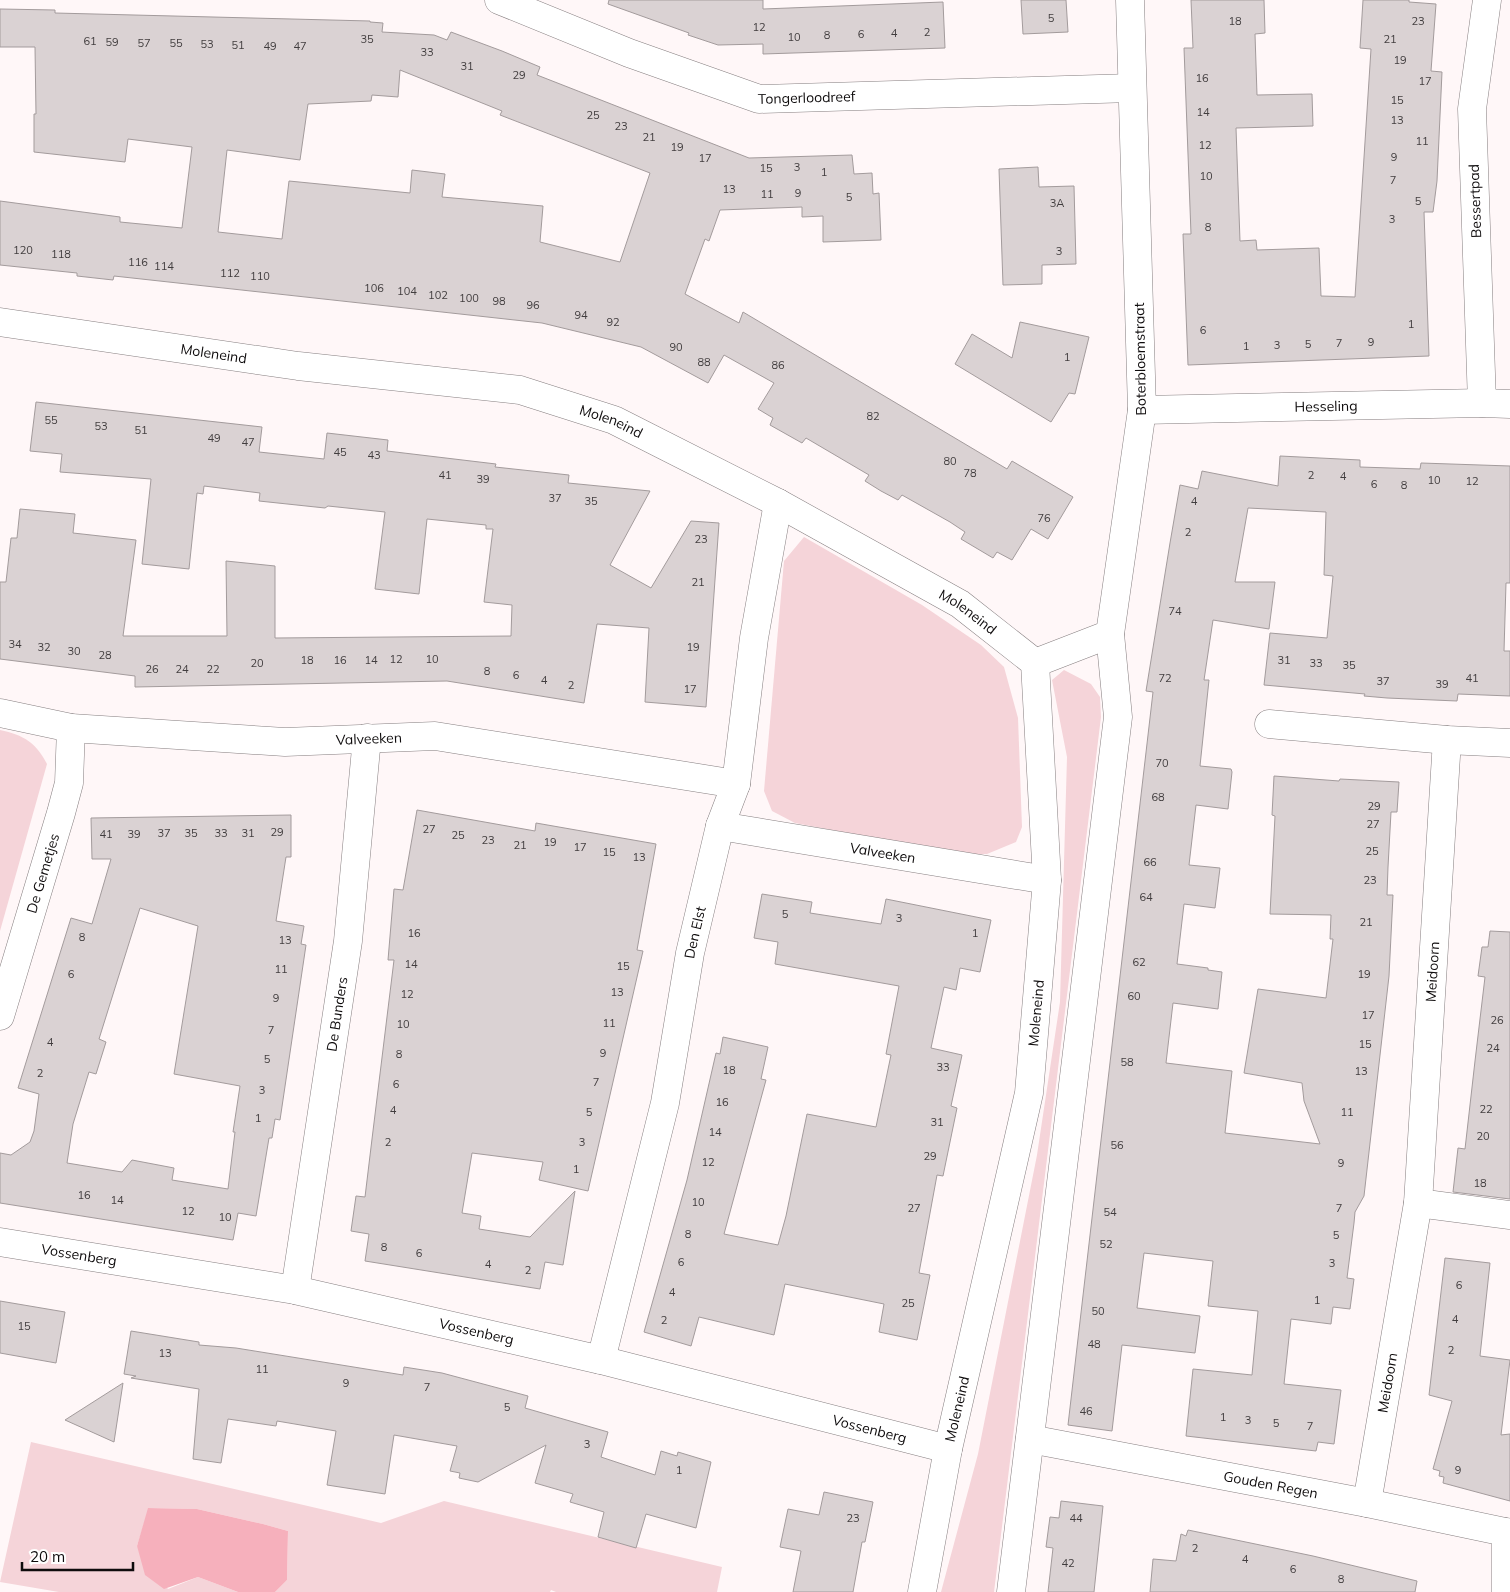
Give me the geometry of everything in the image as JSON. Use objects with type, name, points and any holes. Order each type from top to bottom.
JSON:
[{"type":"street","name":"Tongerloodreef","points":[[499,0],[629,52],[759,99],[1132,88]]},
{"type":"street","name":"Boterbloemstraat","points":[[1110,634],[1142,410],[1130,0]]},
{"type":"street","name":"Bessertpad","points":[[1482,403],[1472,109],[1487,0]]},
{"type":"street","name":"Moleneind","points":[[0,322],[298,366],[520,390],[614,420],[778,503],[960,604],[1035,663],[1047,880],[1029,1093],[948,1449],[922,1592]]},
{"type":"street","name":"Hesseling","points":[[1142,410],[1510,404]]},
{"type":"street","name":"Den Elst","points":[[601,1360],[665,1103],[690,953],[720,826],[736,784],[754,638],[778,503]]},
{"type":"street","points":[[1011,1592],[1118,717],[1110,634],[1035,663]]},
{"type":"street","name":"Valveeken","points":[[0,713],[71,728],[285,742],[435,736],[736,784]]},
{"type":"street","points":[[1269,724],[1447,740],[1510,743]]},
{"type":"street","name":"De Gemetjes","points":[[0,1016],[62,813],[69,783],[71,728]]},
{"type":"street","name":"De Bunders","points":[[295,1290],[348,941],[367,738]]},
{"type":"street","name":"Meidoorn","points":[[1368,1503],[1418,1203],[1447,740]]},
{"type":"street","name":"Valveeken","points":[[720,826],[1047,880]]},
{"type":"street","points":[[1418,1203],[1510,1215]]},
{"type":"street","name":"Vossenberg","points":[[0,1242],[295,1290],[601,1360],[948,1449]]},
{"type":"street","name":"Gouden Regen","points":[[1030,1439],[1368,1503],[1508,1532]]},
{"type":"street","points":[[1506,1592],[1508,1532]]},
{"type":"shaded area","points":[[804,537],[922,605],[981,645],[1004,667],[1018,718],[1022,827],[1016,842],[987,854],[957,854],[795,823],[772,811],[764,791],[784,561]]},
{"type":"shaded area","points":[[1064,670],[1091,684],[1100,697],[1101,717],[994,1592],[941,1592],[978,1454],[1037,1155],[1060,1002],[1067,757],[1052,680]]},
{"type":"shaded area","points":[[0,730],[23,737],[34,745],[47,764],[0,931]]},
{"type":"shaded area","points":[[31,1442],[381,1523],[444,1501],[722,1567],[717,1592],[556,1592],[551,1590],[550,1592],[275,1592],[287,1580],[288,1531],[197,1509],[149,1508],[137,1546],[168,1589],[198,1577],[238,1592],[59,1592],[0,1582]]},
{"type":"shaded area","points":[[148,1508],[197,1509],[288,1531],[287,1580],[275,1592],[238,1592],[198,1577],[164,1589],[145,1575],[137,1546]]},
{"type":"building","points":[[609,0],[763,0],[763,9],[943,2],[945,48],[763,54],[763,44],[718,45],[608,4]]},
{"type":"building","points":[[1021,0],[1066,0],[1068,32],[1023,34]]},
{"type":"building","points":[[1191,0],[1264,0],[1265,33],[1255,34],[1257,95],[1312,94],[1313,126],[1236,128],[1240,241],[1256,240],[1257,250],[1319,248],[1321,296],[1355,297],[1371,49],[1360,48],[1363,0],[1409,0],[1409,2],[1436,4],[1431,71],[1442,72],[1437,181],[1433,212],[1424,212],[1429,356],[1188,365],[1183,234],[1191,234],[1184,48],[1193,48]]},
{"type":"building","points":[[0,9],[55,10],[55,13],[370,21],[383,23],[382,32],[434,35],[447,40],[451,32],[540,67],[537,75],[749,158],[852,155],[854,174],[872,173],[873,194],[879,193],[881,240],[823,242],[823,216],[802,217],[802,207],[720,210],[709,241],[705,239],[685,294],[739,323],[743,312],[1007,469],[1012,461],[1073,497],[1048,539],[1031,529],[1012,560],[997,552],[993,558],[961,539],[965,532],[950,522],[902,495],[898,500],[881,491],[865,481],[869,475],[806,438],[802,443],[770,425],[773,418],[758,409],[774,383],[724,355],[708,383],[641,347],[542,323],[114,276],[113,280],[77,276],[77,273],[0,265],[0,201],[120,217],[120,222],[182,228],[192,147],[128,139],[125,162],[34,152],[34,114],[36,114],[35,47],[0,47]],"holes":[[[400,70],[502,111],[500,115],[650,173],[620,262],[540,242],[543,206],[442,197],[445,174],[412,170],[410,193],[289,181],[282,239],[218,232],[227,150],[300,160],[308,104],[371,101],[372,95],[398,97]]]},
{"type":"building","points":[[1038,167],[1039,187],[1074,186],[1076,264],[1042,265],[1042,284],[1003,285],[999,169]]},
{"type":"building","points":[[1020,322],[1089,337],[1075,394],[1069,393],[1051,422],[955,364],[972,334],[1012,358]]},
{"type":"building","points":[[36,402],[262,427],[259,452],[324,459],[327,433],[388,440],[387,451],[496,464],[495,467],[569,475],[568,483],[650,491],[610,565],[651,588],[691,521],[719,523],[706,707],[645,702],[649,628],[597,624],[584,703],[447,681],[135,687],[135,676],[0,659],[0,582],[6,582],[11,538],[17,538],[20,509],[75,514],[73,533],[136,540],[123,636],[227,636],[226,561],[275,566],[275,638],[511,636],[512,605],[484,602],[493,529],[486,529],[486,525],[427,519],[419,594],[375,589],[385,512],[259,501],[260,493],[204,486],[203,494],[197,493],[189,569],[142,564],[151,479],[60,472],[62,454],[30,451]]},
{"type":"building","points":[[1280,456],[1360,460],[1360,467],[1420,469],[1421,463],[1510,466],[1510,583],[1506,583],[1504,651],[1510,651],[1510,696],[1458,694],[1457,701],[1387,698],[1364,696],[1365,694],[1264,685],[1270,633],[1327,638],[1333,576],[1324,575],[1326,512],[1248,508],[1235,582],[1275,582],[1269,629],[1213,620],[1204,680],[1209,680],[1200,766],[1231,769],[1232,772],[1228,809],[1196,805],[1189,865],[1220,868],[1215,908],[1184,904],[1177,964],[1222,972],[1218,1009],[1173,1003],[1166,1063],[1232,1071],[1225,1133],[1320,1144],[1304,1101],[1302,1083],[1244,1073],[1258,989],[1326,998],[1333,939],[1330,939],[1331,915],[1270,914],[1275,816],[1272,815],[1274,776],[1339,781],[1340,779],[1399,782],[1397,812],[1391,812],[1388,867],[1387,895],[1393,895],[1389,976],[1364,1196],[1355,1212],[1347,1278],[1354,1279],[1350,1309],[1333,1307],[1331,1324],[1291,1319],[1284,1384],[1341,1390],[1334,1444],[1318,1442],[1316,1451],[1186,1436],[1193,1369],[1252,1375],[1258,1311],[1208,1306],[1213,1261],[1144,1253],[1137,1308],[1200,1316],[1195,1353],[1122,1345],[1112,1431],[1068,1425],[1153,692],[1146,691],[1180,485],[1198,489],[1202,471],[1278,486]]},
{"type":"building","points":[[417,810],[535,831],[536,823],[656,844],[637,950],[643,951],[588,1191],[539,1180],[543,1162],[472,1153],[462,1213],[481,1216],[479,1229],[530,1237],[575,1191],[563,1265],[545,1262],[540,1289],[365,1261],[369,1234],[351,1231],[356,1196],[365,1197],[394,960],[388,960],[394,889],[403,890]]},
{"type":"building","points":[[291,815],[291,857],[286,857],[276,921],[304,926],[301,944],[306,945],[280,1120],[275,1119],[272,1138],[269,1138],[256,1216],[238,1213],[233,1240],[0,1203],[0,1153],[11,1155],[30,1142],[34,1131],[39,1094],[18,1088],[71,918],[92,924],[111,859],[92,859],[91,818]],"holes":[[[140,908],[198,926],[174,1074],[240,1086],[233,1132],[235,1132],[228,1189],[172,1180],[174,1168],[132,1160],[122,1172],[67,1163],[73,1124],[89,1072],[96,1074],[106,1042],[99,1039]]]},
{"type":"building","points":[[762,894],[812,902],[810,913],[881,924],[886,899],[991,920],[980,972],[960,968],[956,990],[944,987],[931,1048],[962,1055],[951,1106],[957,1108],[943,1176],[937,1175],[919,1273],[930,1275],[917,1340],[879,1332],[884,1304],[785,1284],[774,1335],[699,1317],[691,1346],[644,1332],[687,1180],[716,1053],[720,1054],[723,1037],[768,1047],[761,1079],[766,1080],[724,1234],[778,1245],[786,1216],[807,1114],[876,1127],[891,1055],[886,1054],[899,986],[775,964],[778,942],[754,938]]},
{"type":"building","points":[[1490,931],[1510,932],[1510,1199],[1453,1192],[1458,1148],[1465,1149],[1485,977],[1478,976],[1482,947],[1488,947]]},
{"type":"building","points":[[1445,1258],[1490,1263],[1480,1356],[1510,1360],[1501,1435],[1510,1434],[1510,1501],[1443,1483],[1444,1477],[1439,1476],[1440,1471],[1433,1469],[1452,1401],[1429,1395]]},
{"type":"building","points":[[0,1301],[65,1312],[56,1363],[0,1353]]},
{"type":"building","points":[[131,1331],[199,1342],[199,1345],[236,1348],[403,1375],[404,1367],[442,1373],[528,1396],[525,1408],[608,1432],[601,1457],[655,1475],[661,1451],[677,1456],[678,1452],[711,1462],[696,1528],[646,1514],[636,1548],[598,1537],[604,1512],[570,1502],[573,1494],[535,1483],[546,1445],[478,1482],[459,1478],[460,1473],[450,1471],[457,1446],[394,1435],[385,1494],[327,1485],[336,1431],[277,1421],[276,1426],[228,1419],[221,1463],[193,1459],[199,1389],[131,1378],[136,1376],[124,1374]]},
{"type":"building","points":[[123,1383],[114,1442],[65,1420]]},
{"type":"building","points":[[824,1492],[873,1502],[865,1542],[862,1542],[853,1592],[793,1592],[801,1551],[780,1547],[788,1509],[819,1515]]},
{"type":"building","points":[[1061,1501],[1103,1506],[1094,1592],[1048,1592],[1053,1548],[1046,1547],[1050,1517],[1059,1518]]},
{"type":"building","points":[[1188,1530],[1313,1556],[1417,1581],[1415,1592],[1150,1592],[1153,1559],[1176,1561],[1181,1534],[1186,1536]]}]
